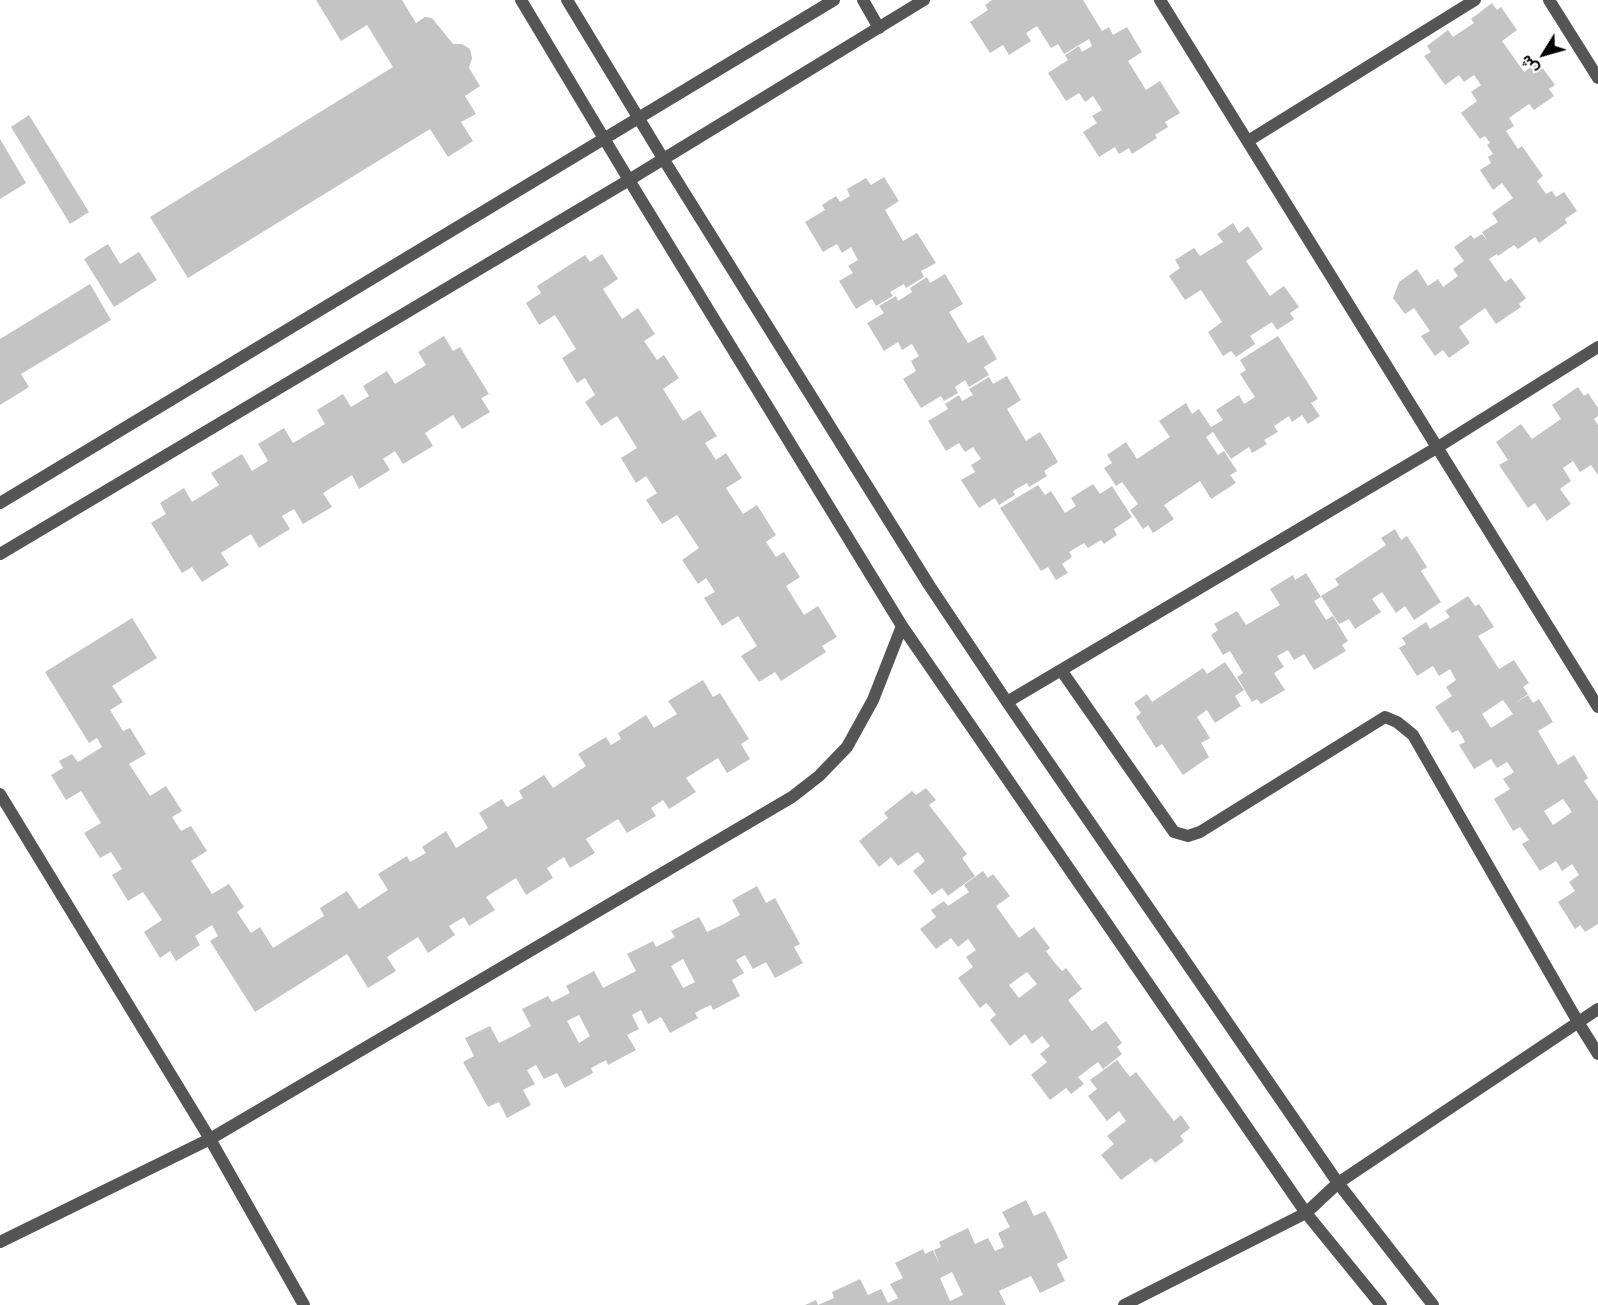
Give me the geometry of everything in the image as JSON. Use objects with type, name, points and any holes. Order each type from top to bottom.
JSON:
[{"type":"street","points":[[521,0],[902,626],[1306,1213],[1381,1305]]},
{"type":"street","points":[[567,0],[928,585],[1338,1183],[1433,1305]]},
{"type":"street","points":[[0,504],[834,0]]},
{"type":"street","points":[[863,0],[879,28]]},
{"type":"street","points":[[0,554],[664,160],[924,0]]},
{"type":"street","points":[[1160,0],[1598,707]]},
{"type":"street","points":[[1248,141],[1475,0]]},
{"type":"street","points":[[1549,0],[1598,78]]},
{"type":"street","points":[[1007,702],[1438,447],[1598,347]]},
{"type":"street","points":[[0,1242],[210,1138],[792,797],[819,776],[847,747],[873,700],[902,626]]},
{"type":"street","points":[[1061,670],[1174,832],[1188,836],[1200,832],[1385,717],[1397,722],[1413,735],[1598,1054]]},
{"type":"street","points":[[0,794],[210,1138],[304,1305]]},
{"type":"street","points":[[1124,1305],[1306,1213],[1338,1183],[1598,1009]]},
{"type":"building","points":[[316,0],[402,0],[416,23],[425,17],[432,18],[453,44],[462,44],[470,49],[472,58],[469,68],[480,86],[465,96],[476,114],[461,122],[473,141],[448,157],[430,129],[188,278],[150,217],[393,67],[367,25],[341,41]]},
{"type":"building","points":[[992,0],[1083,0],[1102,31],[1109,27],[1113,35],[1127,27],[1142,52],[1128,61],[1146,90],[1160,81],[1180,113],[1165,122],[1168,127],[1155,135],[1157,138],[1132,154],[1129,148],[1119,154],[1115,147],[1099,157],[1083,132],[1097,123],[1092,116],[1102,110],[1093,96],[1085,102],[1079,93],[1066,101],[1048,73],[1068,60],[1065,55],[1079,46],[1082,52],[1092,46],[1089,39],[1064,54],[1058,44],[1051,48],[1037,26],[1026,33],[1031,41],[1009,55],[1003,45],[990,53],[970,22],[988,10],[985,5]]},
{"type":"building","points":[[1492,3],[1497,10],[1501,7],[1517,30],[1502,41],[1524,72],[1538,62],[1555,85],[1549,89],[1554,96],[1534,110],[1529,104],[1509,118],[1514,126],[1506,131],[1518,149],[1522,146],[1543,176],[1537,181],[1546,194],[1552,191],[1556,197],[1564,192],[1577,211],[1565,219],[1567,223],[1539,243],[1535,237],[1518,249],[1514,245],[1489,259],[1505,282],[1511,278],[1526,298],[1519,304],[1521,307],[1496,324],[1485,308],[1459,327],[1470,343],[1449,358],[1443,350],[1435,356],[1421,336],[1430,331],[1414,308],[1405,314],[1393,298],[1399,282],[1417,269],[1428,286],[1438,279],[1443,287],[1458,276],[1453,269],[1464,261],[1454,247],[1471,235],[1474,239],[1482,234],[1487,240],[1482,232],[1498,222],[1492,213],[1513,198],[1502,183],[1493,190],[1480,170],[1491,163],[1488,157],[1493,154],[1487,145],[1490,143],[1485,136],[1480,139],[1461,113],[1477,101],[1471,92],[1481,85],[1474,75],[1464,82],[1459,75],[1445,85],[1424,56],[1431,52],[1427,46],[1448,30],[1453,37],[1474,23],[1471,19]]},
{"type":"building","points":[[29,115],[89,212],[70,224],[11,127]]},
{"type":"building","points":[[0,139],[26,183],[0,199]]},
{"type":"building","points":[[884,177],[899,201],[885,210],[903,241],[917,233],[936,263],[921,271],[924,277],[906,288],[904,284],[890,292],[893,296],[876,306],[872,299],[856,309],[839,281],[853,273],[848,266],[858,260],[851,247],[842,253],[837,244],[823,252],[805,222],[825,210],[822,205],[836,196],[840,202],[850,196],[847,189],[866,178],[871,185]]},
{"type":"building","points":[[1233,223],[1239,233],[1248,226],[1263,249],[1246,261],[1270,296],[1284,286],[1299,307],[1290,313],[1294,319],[1277,330],[1272,322],[1250,336],[1255,344],[1236,357],[1231,351],[1223,356],[1208,332],[1222,322],[1201,290],[1185,300],[1169,276],[1180,268],[1175,260],[1194,248],[1200,256],[1223,242],[1217,234]]},
{"type":"building","points":[[108,244],[120,264],[139,252],[157,280],[114,307],[84,259]]},
{"type":"building","points":[[602,254],[618,279],[603,289],[622,319],[638,308],[655,334],[644,341],[657,360],[664,355],[679,378],[663,389],[683,421],[700,410],[717,436],[705,443],[716,460],[726,453],[742,478],[726,488],[743,514],[757,505],[776,535],[766,542],[776,557],[784,552],[800,577],[786,586],[804,615],[818,606],[837,637],[822,646],[826,652],[781,681],[775,672],[759,682],[741,656],[757,646],[738,616],[722,626],[704,598],[715,592],[706,578],[698,584],[682,560],[699,548],[677,515],[662,524],[646,500],[657,493],[646,476],[636,483],[621,458],[637,448],[617,416],[601,426],[585,402],[595,395],[585,378],[577,383],[562,358],[576,349],[555,315],[539,325],[526,303],[541,293],[537,286],[585,255],[590,262]]},
{"type":"building","points":[[945,274],[963,304],[949,312],[968,343],[983,335],[997,359],[984,367],[989,375],[969,387],[965,380],[955,387],[958,393],[944,401],[941,396],[921,408],[903,379],[916,371],[911,361],[919,356],[912,344],[902,350],[898,342],[884,351],[867,323],[884,313],[879,306],[896,296],[898,301],[912,292],[910,288],[927,277],[930,283]]},
{"type":"building","points":[[90,284],[111,320],[21,374],[29,387],[0,405],[0,339]]},
{"type":"building","points":[[444,336],[453,351],[460,347],[489,394],[481,398],[490,412],[462,429],[453,415],[425,433],[433,446],[403,464],[395,451],[383,459],[390,470],[359,489],[352,475],[323,493],[332,507],[303,524],[294,509],[282,516],[290,529],[259,548],[251,534],[221,553],[229,565],[202,582],[192,567],[182,573],[151,523],[166,514],[160,503],[184,488],[192,502],[219,485],[211,473],[242,454],[252,471],[268,461],[258,444],[284,428],[293,443],[325,424],[317,410],[343,394],[351,407],[369,396],[363,386],[387,371],[395,384],[426,365],[418,352]]},
{"type":"building","points":[[1278,336],[1318,399],[1311,403],[1320,416],[1308,424],[1302,415],[1292,422],[1289,416],[1274,426],[1278,432],[1264,440],[1267,444],[1252,453],[1249,447],[1231,459],[1213,432],[1206,437],[1218,455],[1224,451],[1237,471],[1230,475],[1236,483],[1211,499],[1200,481],[1164,505],[1174,519],[1153,533],[1148,525],[1143,529],[1130,510],[1138,504],[1122,482],[1116,486],[1104,468],[1112,463],[1107,455],[1126,442],[1137,459],[1170,437],[1159,421],[1186,403],[1192,414],[1199,409],[1211,427],[1223,420],[1216,410],[1239,395],[1244,404],[1255,397],[1240,374],[1246,370],[1240,360]]},
{"type":"building","points":[[1007,376],[1021,400],[1007,409],[1026,441],[1040,432],[1058,462],[1044,471],[1047,476],[1029,487],[1027,483],[1013,491],[1015,495],[999,505],[995,498],[979,508],[961,480],[975,472],[971,465],[981,459],[973,447],[965,452],[959,443],[946,451],[928,421],[948,409],[945,404],[959,395],[962,401],[973,395],[969,389],[989,377],[993,384]]},
{"type":"building","points":[[1578,387],[1584,396],[1588,393],[1598,408],[1598,416],[1594,419],[1598,425],[1598,475],[1591,465],[1580,472],[1573,461],[1563,468],[1571,481],[1560,489],[1571,504],[1547,521],[1535,503],[1528,508],[1499,465],[1508,460],[1496,442],[1521,424],[1532,439],[1561,419],[1552,405]]},
{"type":"building","points":[[1093,484],[1100,494],[1112,486],[1132,517],[1114,529],[1117,535],[1104,544],[1101,540],[1088,548],[1084,543],[1069,552],[1072,557],[1062,564],[1068,573],[1056,580],[1048,567],[1041,571],[1000,508],[1038,485],[1045,495],[1051,491],[1065,513],[1076,506],[1071,498]]},
{"type":"building","points":[[1395,529],[1401,540],[1407,536],[1427,567],[1421,571],[1441,602],[1414,620],[1405,606],[1396,613],[1382,592],[1372,599],[1381,612],[1355,629],[1349,619],[1339,624],[1321,596],[1339,585],[1335,579],[1386,545],[1381,538]]},
{"type":"building","points":[[1306,573],[1321,597],[1314,601],[1326,620],[1333,616],[1348,641],[1342,645],[1346,651],[1314,670],[1304,654],[1294,660],[1288,650],[1277,656],[1284,667],[1274,673],[1285,690],[1261,704],[1257,699],[1252,702],[1237,677],[1243,673],[1230,651],[1223,655],[1211,635],[1218,630],[1214,624],[1237,611],[1246,625],[1280,605],[1270,589],[1293,575],[1295,580]]},
{"type":"building","points":[[1468,596],[1475,606],[1479,604],[1494,627],[1478,636],[1499,669],[1514,660],[1529,683],[1523,687],[1528,694],[1514,704],[1528,695],[1533,703],[1539,699],[1553,722],[1538,731],[1558,765],[1574,755],[1588,778],[1584,781],[1598,801],[1598,924],[1585,932],[1580,925],[1575,929],[1558,902],[1575,891],[1569,882],[1579,875],[1572,864],[1562,871],[1556,861],[1540,871],[1522,844],[1529,840],[1520,827],[1513,831],[1494,799],[1510,789],[1503,779],[1514,772],[1507,762],[1497,768],[1491,759],[1474,769],[1459,745],[1465,742],[1462,736],[1458,730],[1452,733],[1435,707],[1452,696],[1446,687],[1456,680],[1450,669],[1439,676],[1433,666],[1417,676],[1399,648],[1406,644],[1402,638],[1426,622],[1430,629],[1450,617],[1445,611]],"holes":[[[1503,700],[1513,714],[1491,728],[1482,714]],[[1563,799],[1572,812],[1553,825],[1544,811]]]},
{"type":"building","points":[[132,618],[157,658],[112,686],[123,702],[110,710],[123,731],[130,728],[146,754],[129,764],[150,796],[166,786],[182,811],[172,817],[181,831],[191,826],[207,851],[191,861],[212,894],[229,884],[244,907],[237,912],[251,933],[260,927],[273,948],[324,916],[320,908],[347,891],[359,909],[388,890],[378,874],[407,856],[410,862],[426,853],[422,847],[446,831],[456,848],[488,828],[479,813],[502,799],[507,807],[523,798],[519,791],[544,775],[553,788],[586,766],[578,754],[606,737],[611,745],[621,739],[618,733],[646,715],[654,728],[677,714],[668,701],[703,680],[713,697],[720,693],[749,739],[741,744],[750,759],[727,773],[718,758],[686,778],[696,792],[669,809],[663,800],[651,808],[656,816],[627,833],[618,819],[586,839],[595,853],[570,868],[564,857],[547,868],[553,878],[526,895],[516,878],[486,897],[495,910],[469,926],[464,917],[449,926],[455,935],[428,953],[418,937],[387,957],[396,971],[368,988],[347,954],[255,1012],[210,941],[218,936],[212,925],[195,936],[200,945],[176,961],[170,951],[160,958],[144,932],[162,920],[143,892],[128,901],[112,875],[122,869],[111,852],[100,858],[84,833],[101,823],[81,791],[66,800],[51,775],[63,768],[59,761],[72,754],[78,762],[102,747],[97,738],[89,743],[45,672]]},
{"type":"building","points":[[1225,662],[1244,690],[1235,696],[1241,706],[1215,723],[1207,710],[1197,717],[1210,738],[1201,743],[1209,757],[1183,775],[1162,744],[1156,748],[1136,717],[1141,713],[1134,703],[1147,694],[1152,702],[1203,668],[1207,674]]},
{"type":"building","points":[[926,788],[936,800],[929,805],[967,854],[962,858],[975,876],[948,896],[942,888],[932,895],[913,871],[925,861],[918,852],[898,866],[891,857],[879,867],[859,841],[888,818],[884,813],[912,791],[916,795]]},
{"type":"building","points":[[983,871],[988,878],[993,874],[1010,896],[996,906],[1019,938],[1034,927],[1050,948],[1046,951],[1054,962],[1062,971],[1066,968],[1082,989],[1068,1000],[1092,1031],[1106,1021],[1122,1043],[1117,1047],[1122,1054],[1103,1069],[1098,1062],[1078,1077],[1084,1084],[1071,1094],[1066,1088],[1050,1100],[1031,1075],[1047,1062],[1040,1054],[1050,1046],[1042,1036],[1032,1044],[1025,1034],[1010,1046],[990,1020],[996,1015],[991,1008],[986,1003],[980,1008],[958,978],[973,967],[966,957],[976,950],[968,939],[958,947],[951,938],[936,949],[920,929],[936,917],[931,910],[944,901],[948,906],[969,892],[964,885]],"holes":[[[1027,972],[1037,984],[1019,998],[1009,985]]]},
{"type":"building","points":[[757,886],[766,903],[775,898],[800,944],[794,947],[803,963],[775,978],[766,962],[753,969],[745,955],[736,960],[744,973],[732,980],[740,996],[713,1010],[711,1005],[702,1009],[695,1013],[698,1018],[670,1033],[661,1017],[648,1024],[641,1010],[632,1015],[639,1029],[627,1035],[636,1050],[608,1065],[606,1060],[591,1068],[593,1073],[565,1088],[557,1073],[544,1079],[536,1065],[527,1070],[535,1084],[523,1090],[531,1105],[507,1118],[499,1102],[488,1107],[463,1062],[474,1056],[465,1038],[490,1026],[499,1043],[515,1035],[531,1026],[522,1009],[548,996],[552,1002],[570,993],[566,986],[594,971],[603,988],[636,971],[627,954],[653,941],[656,947],[675,937],[671,931],[699,917],[707,932],[724,924],[740,915],[732,900]],"holes":[[[683,959],[695,982],[683,988],[671,966]],[[579,1015],[590,1036],[579,1043],[567,1021]]]},
{"type":"building","points":[[1117,1060],[1130,1077],[1136,1072],[1174,1121],[1181,1115],[1190,1128],[1180,1136],[1184,1141],[1155,1163],[1151,1158],[1121,1180],[1101,1155],[1114,1144],[1107,1136],[1126,1121],[1119,1111],[1107,1121],[1088,1096],[1097,1089],[1090,1080]]},
{"type":"building","points":[[1026,1200],[1034,1216],[1045,1211],[1052,1224],[1068,1258],[1057,1264],[1065,1281],[1040,1293],[1031,1276],[999,1291],[1006,1305],[818,1305],[834,1298],[832,1292],[860,1279],[868,1295],[881,1289],[888,1303],[898,1298],[890,1284],[903,1278],[895,1263],[923,1249],[925,1254],[933,1250],[940,1266],[934,1250],[941,1247],[939,1242],[968,1228],[975,1244],[988,1238],[995,1251],[1004,1247],[998,1233],[1010,1227],[1002,1212]],"holes":[[[952,1272],[963,1295],[950,1301],[940,1278]]]},
{"type":"building","points":[[816,1300],[818,1305],[805,1305]]}]
